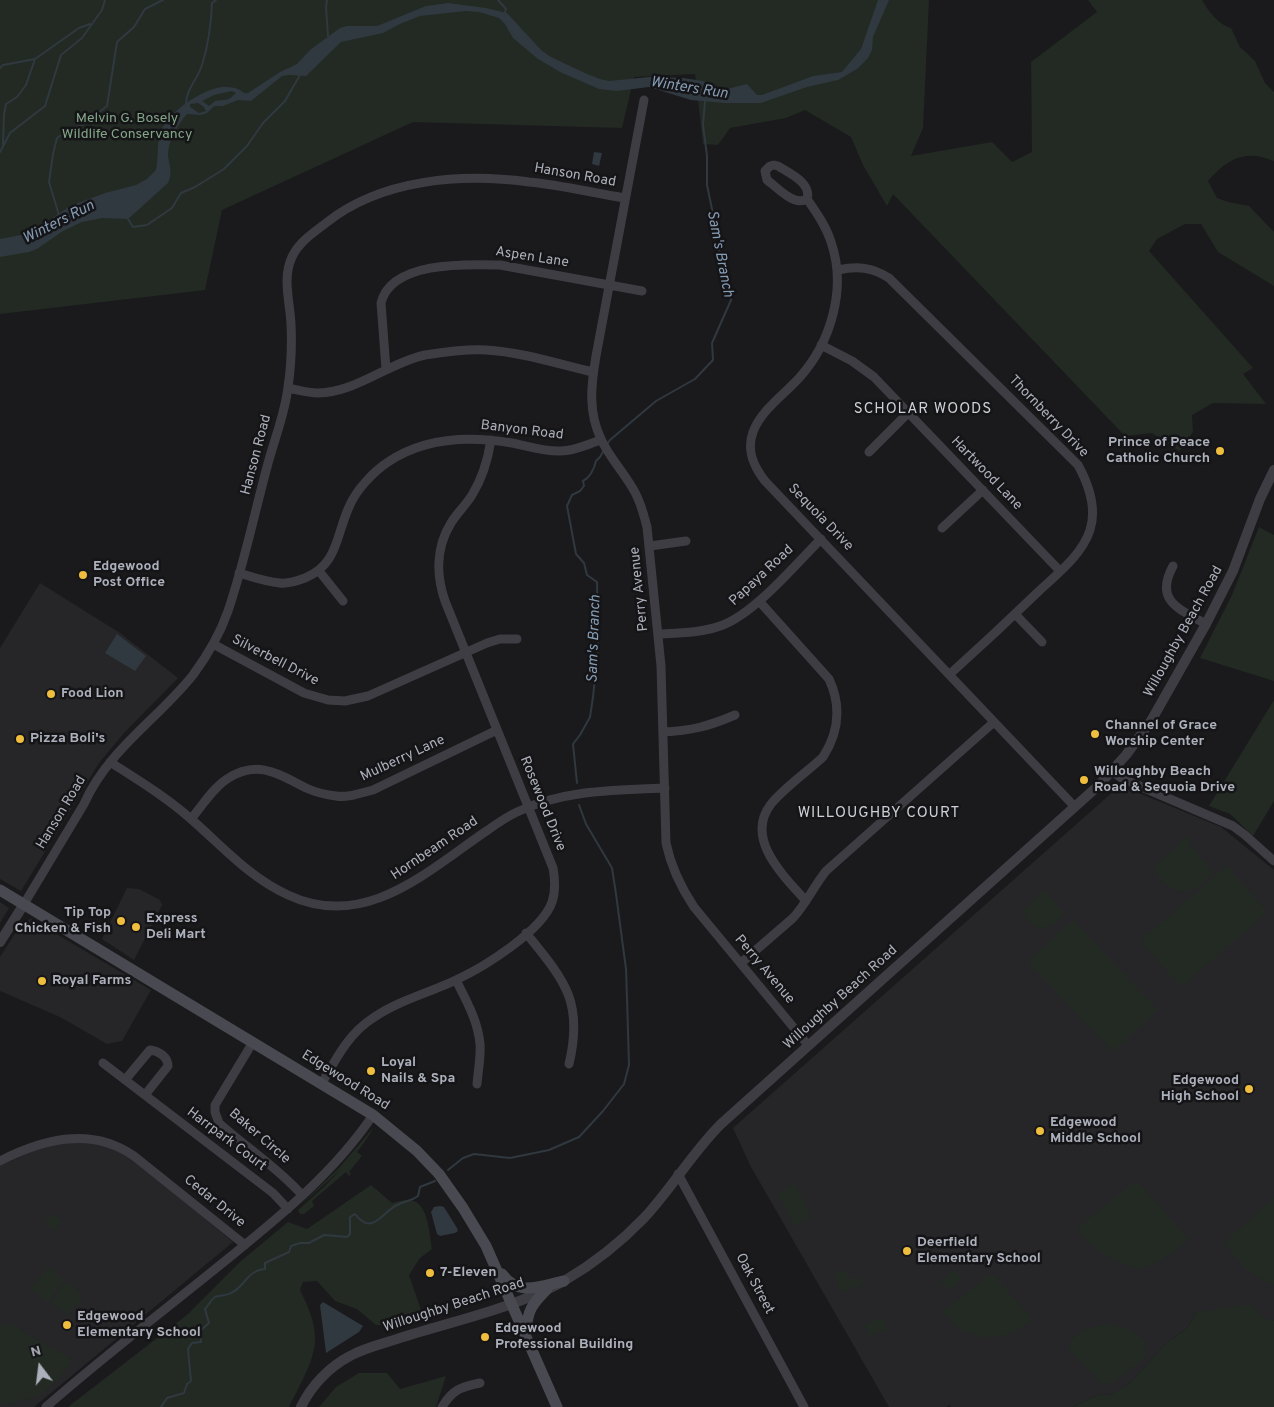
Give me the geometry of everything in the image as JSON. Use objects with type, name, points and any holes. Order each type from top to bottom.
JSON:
[{"type":"main road","name":"Edgewood Road","points":[[0,890],[322,1083],[373,1115],[417,1151],[439,1174],[463,1208],[486,1246],[557,1407]]},
{"type":"main road","points":[[494,1263],[507,1280],[514,1286],[523,1289],[564,1281]]},
{"type":"main road","points":[[526,1337],[526,1320],[530,1309],[547,1289]]},
{"type":"street","name":"Perry Avenue","points":[[644,100],[590,396],[601,440],[632,486],[638,499],[645,520],[650,546],[661,666],[666,843],[673,870],[694,907],[808,1046]]},
{"type":"street","name":"Sequoia Drive","points":[[807,199],[797,201],[767,180],[765,176],[766,168],[774,165],[778,166],[802,182],[808,191],[807,199],[832,243],[838,270],[833,313],[828,331],[821,345],[800,377],[758,421],[750,442],[756,470],[765,482],[1076,807]]},
{"type":"street","name":"Hanson Road","points":[[0,942],[88,795],[110,762],[184,685],[213,644],[227,613],[275,442],[288,388],[292,343],[287,288],[288,267],[296,250],[305,240],[336,215],[361,202],[390,190],[434,180],[529,182],[625,198]]},
{"type":"street","name":"Aspen Lane","points":[[386,369],[381,303],[387,288],[400,278],[433,268],[493,265],[642,291]]},
{"type":"street","name":"Thornberry Drive","points":[[838,270],[859,267],[879,272],[889,278],[1078,465],[1091,495],[1091,526],[1081,547],[1015,614],[950,674]]},
{"type":"street","name":"Hartwood Lane","points":[[821,345],[869,373],[1060,570]]},
{"type":"street","points":[[288,388],[317,393],[330,392],[424,356],[468,350],[486,350],[512,354],[593,372]]},
{"type":"street","points":[[869,452],[908,413]]},
{"type":"street","name":"Banyon Road","points":[[239,573],[271,581],[289,583],[319,571],[335,549],[349,506],[356,493],[366,481],[388,462],[419,447],[436,442],[466,439],[491,440],[561,451],[575,449],[601,440]]},
{"type":"street","name":"Rosewood Drive","points":[[322,1083],[360,1027],[390,1008],[456,980],[506,950],[540,921],[552,903],[555,880],[553,868],[442,592],[438,574],[439,555],[446,531],[472,496],[480,478],[491,440]]},
{"type":"street","name":"Willoughby Beach Road","points":[[301,1407],[320,1379],[334,1366],[352,1355],[512,1304],[564,1281],[600,1258],[644,1217],[708,1137],[1076,807],[1112,772],[1151,721],[1206,624],[1233,571],[1260,499],[1274,470]]},
{"type":"street","points":[[942,528],[983,490]]},
{"type":"street","name":"Papaya Road","points":[[658,634],[692,632],[723,625],[742,616],[759,602],[821,539]]},
{"type":"street","points":[[650,546],[686,541]]},
{"type":"street","points":[[1173,566],[1168,575],[1166,585],[1170,601],[1175,606],[1206,624]]},
{"type":"street","points":[[319,571],[342,601]]},
{"type":"street","points":[[759,602],[829,679],[838,708],[836,728],[829,748],[823,757],[770,805],[764,821],[763,836],[768,855],[806,901]]},
{"type":"street","points":[[1015,614],[1042,642]]},
{"type":"street","name":"Silverbell Drive","points":[[213,644],[304,693],[328,700],[344,701],[368,696],[487,642],[500,639],[517,639]]},
{"type":"street","points":[[663,732],[694,730],[718,723],[735,715]]},
{"type":"street","points":[[741,963],[793,918],[826,871],[994,722]]},
{"type":"street","name":"Mulberry Lane","points":[[191,819],[226,779],[240,772],[265,770],[320,793],[337,797],[357,795],[373,790],[497,730]]},
{"type":"street","name":"Hornbeam Road","points":[[110,762],[158,792],[270,887],[290,897],[336,906],[372,901],[388,896],[408,886],[507,817],[546,800],[577,794],[665,788]]},
{"type":"street","points":[[1112,772],[1123,779],[1233,826],[1245,834],[1274,861]]},
{"type":"street","points":[[526,933],[555,969],[570,996],[575,1037],[569,1064]]},
{"type":"street","points":[[456,980],[474,1020],[479,1037],[477,1084]]},
{"type":"street","name":"Baker Circle","points":[[253,1042],[216,1105],[216,1118],[251,1151],[289,1180],[302,1195]]},
{"type":"street","points":[[124,1080],[150,1050],[154,1050],[165,1057],[168,1060],[168,1066],[145,1095]]},
{"type":"street","name":"Harrpark Court","points":[[103,1063],[273,1193],[288,1209]]},
{"type":"street","name":"Cedar Drive","points":[[0,1161],[32,1146],[61,1139],[76,1138],[121,1146],[245,1245],[302,1195],[355,1141],[373,1115]]},
{"type":"street","name":"Oak Street","points":[[678,1174],[804,1407]]},
{"type":"street","points":[[46,1407],[245,1245]]},
{"type":"street","points":[[442,1407],[447,1399],[460,1387],[480,1383]]},
{"type":"shaded area","points":[[40,583],[120,633],[178,678],[124,733],[99,763],[21,891],[0,879],[0,648]]},
{"type":"shaded area","points":[[1124,787],[1221,827],[1274,870],[1274,1321],[1197,1312],[1187,1328],[1166,1343],[1131,1382],[1112,1394],[1098,1395],[1072,1407],[951,1407],[950,1405],[946,1407],[889,1407],[751,1167],[733,1128],[1115,790]]},
{"type":"shaded area","points":[[127,888],[139,889],[160,900],[162,905],[134,960],[102,939]]},
{"type":"shaded area","points":[[0,902],[9,908],[0,923]]},
{"type":"shaded area","points":[[31,919],[151,990],[122,1041],[107,1044],[60,1017],[0,991],[0,957],[23,921]]},
{"type":"shaded area","name":"Edgewood Elementary School","points":[[74,1142],[102,1143],[130,1156],[233,1242],[34,1407],[0,1407],[0,1166],[46,1145]]},
{"type":"green space","name":"Melvin G. Bosely Wildlife Conservancy","points":[[0,0],[929,0],[923,128],[911,156],[992,142],[1012,162],[1032,152],[1031,62],[1097,12],[1088,0],[1202,0],[1214,17],[1222,24],[1231,28],[1240,47],[1255,61],[1265,83],[1274,92],[1274,161],[1254,156],[1238,158],[1223,166],[1208,181],[1217,198],[1249,206],[1274,232],[1274,286],[1218,252],[1201,224],[1185,224],[1157,239],[1149,251],[1253,368],[1243,374],[1266,404],[1213,403],[1192,415],[1193,432],[1179,451],[1152,433],[1125,436],[893,194],[887,206],[863,165],[851,137],[805,110],[786,118],[730,128],[718,145],[703,144],[695,74],[634,77],[622,128],[413,122],[222,210],[205,290],[0,314]]},
{"type":"green space","points":[[1259,527],[1274,535],[1274,681],[1200,658],[1232,595]]},
{"type":"green space","points":[[1274,700],[1274,801],[1253,836],[1230,814],[1209,806]]},
{"type":"green space","points":[[1186,837],[1189,844],[1212,871],[1206,881],[1198,887],[1190,891],[1182,891],[1166,884],[1153,868],[1181,843],[1182,838]]},
{"type":"green space","points":[[1227,866],[1267,912],[1181,987],[1140,941]]},
{"type":"green space","points":[[1044,890],[1064,913],[1053,924],[1042,928],[1031,924],[1023,910]]},
{"type":"green space","points":[[1073,920],[1158,1010],[1113,1052],[1028,962]]},
{"type":"green space","points":[[373,1128],[359,1150],[297,1208],[339,1168]]},
{"type":"green space","points":[[357,1152],[362,1156],[349,1172],[351,1174],[349,1176],[346,1172],[312,1201],[314,1206],[304,1214],[300,1214],[298,1210],[326,1185]]},
{"type":"green space","points":[[795,1184],[812,1217],[795,1226],[777,1193]]},
{"type":"green space","points":[[1131,1184],[1140,1184],[1189,1240],[1161,1260],[1141,1268],[1123,1264],[1108,1257],[1077,1229]]},
{"type":"green space","points":[[371,1185],[392,1203],[405,1200],[414,1201],[420,1205],[427,1218],[432,1249],[420,1258],[409,1275],[421,1310],[418,1318],[392,1325],[376,1325],[357,1309],[335,1301],[317,1281],[303,1282],[300,1290],[312,1319],[315,1332],[315,1346],[306,1373],[289,1407],[68,1407],[188,1314],[241,1261],[288,1222],[307,1229]]},
{"type":"green space","points":[[1274,1197],[1274,1287],[1245,1269],[1224,1243]]},
{"type":"green space","points":[[51,1213],[62,1221],[54,1232],[47,1226],[46,1219]]},
{"type":"green space","points":[[48,1267],[65,1281],[47,1302],[30,1288]]},
{"type":"green space","points":[[842,1269],[853,1280],[859,1276],[863,1285],[841,1292],[834,1276]]},
{"type":"green space","points":[[954,1269],[963,1278],[949,1291],[940,1281]]},
{"type":"green space","points":[[988,1275],[995,1276],[1031,1318],[1016,1331],[1006,1335],[986,1337],[965,1332],[956,1327],[943,1312]]},
{"type":"green space","points":[[68,1282],[84,1296],[68,1315],[51,1302]]},
{"type":"green space","points":[[1251,1304],[1263,1317],[1274,1321],[1274,1407],[1072,1407],[1098,1395],[1112,1394],[1131,1382],[1166,1343],[1187,1328],[1197,1312]]},
{"type":"green space","points":[[882,1317],[887,1329],[869,1336],[864,1324]]},
{"type":"green space","points":[[10,1323],[72,1360],[50,1386],[34,1397],[0,1404],[0,1326]]},
{"type":"green space","points":[[1108,1324],[1130,1329],[1144,1340],[1147,1356],[1110,1384],[1101,1383],[1068,1347],[1080,1332]]},
{"type":"green space","points":[[359,1373],[387,1373],[400,1389],[446,1376],[436,1407],[319,1407],[336,1387]]},
{"type":"water","name":"Winters Run","points":[[878,0],[889,0],[873,37],[872,50],[868,58],[857,69],[838,80],[807,87],[761,103],[724,103],[691,100],[649,87],[617,91],[599,89],[560,72],[538,59],[513,38],[499,18],[479,12],[466,11],[420,16],[383,33],[341,42],[306,76],[282,76],[251,101],[238,100],[223,106],[214,106],[207,113],[201,115],[187,114],[177,128],[168,150],[170,172],[168,183],[128,219],[102,218],[82,222],[63,231],[37,249],[0,257],[0,239],[31,233],[70,206],[105,193],[136,185],[147,179],[156,170],[159,141],[165,124],[178,109],[196,97],[222,87],[234,88],[248,93],[280,72],[297,64],[310,50],[340,28],[347,26],[377,26],[426,6],[448,3],[507,13],[541,50],[551,57],[587,74],[609,81],[649,77],[683,78],[703,81],[723,90],[747,84],[757,95],[762,95],[813,76],[842,72],[861,49]],"holes":[[[232,91],[236,93],[227,100],[215,101],[209,106],[202,101],[214,95]],[[198,103],[204,107],[206,111],[199,113],[190,107],[190,104]]]},
{"type":"water","points":[[594,152],[602,153],[599,166],[592,164]]},
{"type":"water","points":[[117,634],[146,656],[135,671],[105,653]]},
{"type":"water","points":[[434,1207],[444,1207],[457,1228],[458,1231],[455,1233],[440,1236],[437,1234],[431,1212]]},
{"type":"water","points":[[323,1302],[363,1326],[359,1332],[326,1353],[320,1305]]},
{"type":"waterway","points":[[0,152],[10,133],[45,106],[61,55],[82,38],[102,10],[105,0]]},
{"type":"waterway","name":"Winters Run","points":[[59,215],[49,182],[57,138],[67,131],[84,124],[107,106],[117,42],[134,27],[145,9],[163,0]]},
{"type":"waterway","points":[[186,104],[188,94],[204,57],[209,34],[212,3],[216,0]]},
{"type":"waterway","points":[[327,0],[328,36]]},
{"type":"waterway","points":[[498,0],[506,9],[505,12]]},
{"type":"waterway","points":[[3,144],[6,104],[17,97],[26,85],[35,59],[79,28],[90,24]]},
{"type":"waterway","points":[[0,68],[3,65],[35,59]]},
{"type":"waterway","points":[[128,219],[133,227],[147,225],[172,208],[181,193],[195,187],[224,169],[247,146],[263,123],[285,101],[300,75]]},
{"type":"waterway","name":"Sam's Branch","points":[[607,444],[656,401],[695,379],[713,360],[712,343],[731,300],[723,259],[713,237],[713,214],[707,185],[707,156],[703,125],[705,101]]},
{"type":"waterway","name":"Sam's Branch","points":[[577,783],[573,744],[590,717],[593,697],[598,648],[597,582],[587,575],[584,563],[576,554],[567,506],[572,495],[580,491],[584,486],[583,481],[590,475],[596,461],[604,450]]},
{"type":"waterway","name":"Sam's Branch","points":[[448,1170],[463,1158],[474,1154],[510,1158],[549,1150],[579,1137],[624,1084],[629,1065],[626,969],[612,868],[586,824],[579,805]]},
{"type":"waterway","name":"Sam's Branch","points":[[161,1407],[167,1398],[184,1393],[187,1384],[191,1381],[188,1349],[192,1343],[201,1342],[200,1331],[209,1323],[205,1309],[215,1297],[229,1294],[236,1290],[254,1273],[265,1269],[265,1263],[289,1252],[291,1246],[309,1243],[324,1235],[347,1237],[350,1234],[350,1217],[355,1214],[366,1223],[376,1221],[397,1205],[418,1196],[420,1187],[435,1181]]},
{"type":"place","name":"Prince of Peace Catholic Church","points":[[1220,451]]},
{"type":"place","name":"Edgewood Post Office","points":[[83,575]]},
{"type":"place","name":"Food Lion","points":[[51,694]]},
{"type":"place","name":"Channel of Grace Worship Center","points":[[1095,734]]},
{"type":"place","name":"Pizza Boli's","points":[[20,739]]},
{"type":"place","name":"Willoughby Beach Road & Sequoia Drive","points":[[1084,780]]},
{"type":"place","name":"Tip Top Chicken & Fish","points":[[121,921]]},
{"type":"place","name":"Express Deli Mart","points":[[136,927]]},
{"type":"place","name":"Royal Farms","points":[[42,981]]},
{"type":"place","name":"Loyal Nails & Spa","points":[[371,1071]]},
{"type":"place","name":"Edgewood High School","points":[[1249,1089]]},
{"type":"place","name":"Edgewood Middle School","points":[[1040,1131]]},
{"type":"place","name":"Deerfield Elementary School","points":[[907,1251]]},
{"type":"place","name":"7-Eleven","points":[[430,1273]]},
{"type":"place","name":"Edgewood Elementary School","points":[[67,1325]]},
{"type":"place","name":"Edgewood Professional Building","points":[[485,1337]]},
{"type":"district","name":"SCHOLAR WOODS","points":[[923,410]]},
{"type":"district","name":"WILLOUGHBY COURT","points":[[879,814]]}]
